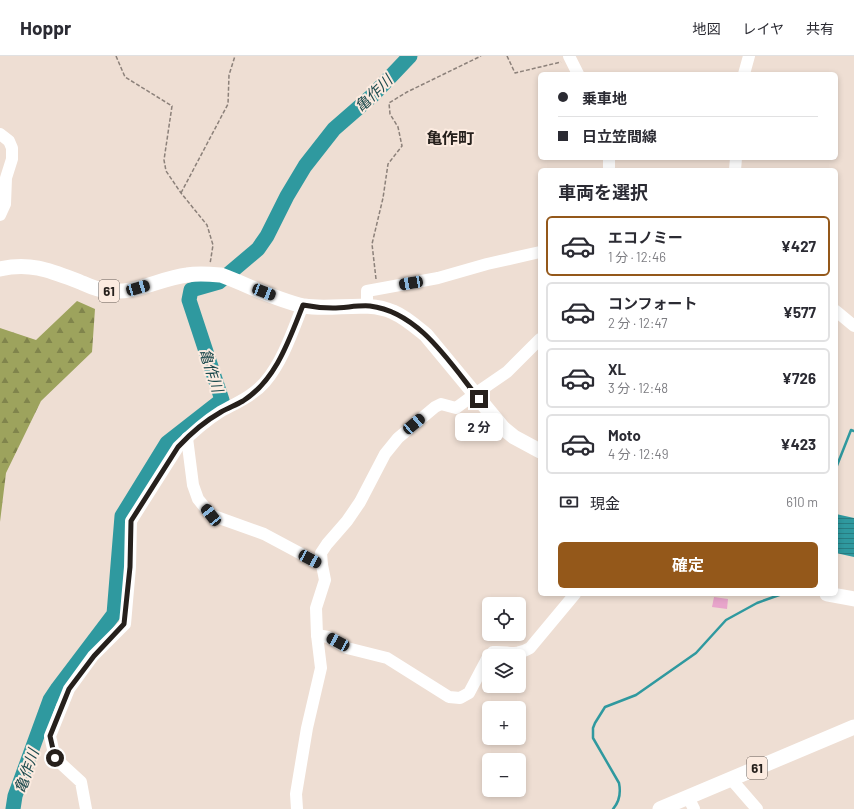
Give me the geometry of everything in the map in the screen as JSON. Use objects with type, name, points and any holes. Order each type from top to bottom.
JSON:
[{"type":"main road","name":"61","points":[[0,269],[25,266],[39,267],[97,289],[109,292],[130,290],[186,275],[219,275],[303,305],[334,308],[367,306],[393,312],[410,322],[426,335],[503,428],[514,437],[538,450]]},
{"type":"main road","points":[[838,596],[854,599]]},
{"type":"main road","name":"61","points":[[660,809],[691,803],[731,779],[854,727]]},
{"type":"street","points":[[745,72],[749,56]]},
{"type":"street","points":[[570,58],[577,72]]},
{"type":"street","points":[[0,134],[9,141],[12,148],[12,159],[6,178],[5,204],[0,214]]},
{"type":"street","points":[[367,306],[367,291],[438,278],[487,264],[538,252]]},
{"type":"street","points":[[86,809],[81,782],[55,758],[50,736],[69,689],[94,656],[124,624],[130,567],[131,521],[178,447],[203,423],[244,400],[265,382],[288,342],[303,305]]},
{"type":"street","points":[[838,313],[854,326]]},
{"type":"street","points":[[297,809],[296,794],[307,728],[321,668],[317,635],[316,608],[325,580],[321,553],[347,521],[360,502],[385,454],[398,438],[435,407],[441,404],[456,408],[507,372],[538,341]]},
{"type":"street","points":[[187,438],[193,485],[198,499],[211,515],[264,534],[322,565]]},
{"type":"street","points":[[317,635],[328,637],[347,648],[387,658],[449,698],[460,698],[469,693],[488,657],[493,652],[516,654],[530,648],[573,596]]},
{"type":"street","points":[[731,779],[757,809]]},
{"type":"path","points":[[116,56],[126,77],[172,106],[164,160],[166,171],[181,193],[207,225],[219,275]]},
{"type":"path","points":[[181,193],[228,104],[229,75],[235,56]]},
{"type":"path","points":[[377,289],[372,244],[383,198],[388,164],[402,146],[398,128],[390,114],[388,103],[407,92],[481,56]]},
{"type":"path","points":[[507,56],[515,73],[570,58]]},
{"type":"green space","points":[[77,301],[95,309],[92,352],[41,401],[6,473],[0,522],[0,328],[36,340]]},
{"type":"water","points":[[838,514],[854,518],[854,557],[838,553]]},
{"type":"building","points":[[714,597],[728,599],[727,609],[712,607]]},
{"type":"waterway","name":"亀作川","points":[[13,809],[15,796],[50,700],[114,614],[122,516],[167,443],[222,400],[189,300],[191,290],[219,282],[258,249],[267,236],[287,196],[305,166],[334,129],[373,95],[410,56]]},
{"type":"waterway","points":[[838,463],[851,430],[854,431]]},
{"type":"waterway","points":[[613,809],[619,797],[619,783],[593,738],[593,728],[605,707],[636,695],[696,653],[726,620],[757,603],[776,596]]},
{"type":"district","name":"亀作町","points":[[450,137]]},
{"type":"route","points":[[55,758],[50,736],[69,689],[94,656],[124,624],[130,567],[131,521],[178,447],[203,423],[244,400],[265,382],[288,342],[303,305],[334,308],[367,306],[393,312],[410,322],[426,335],[479,399]]}]
